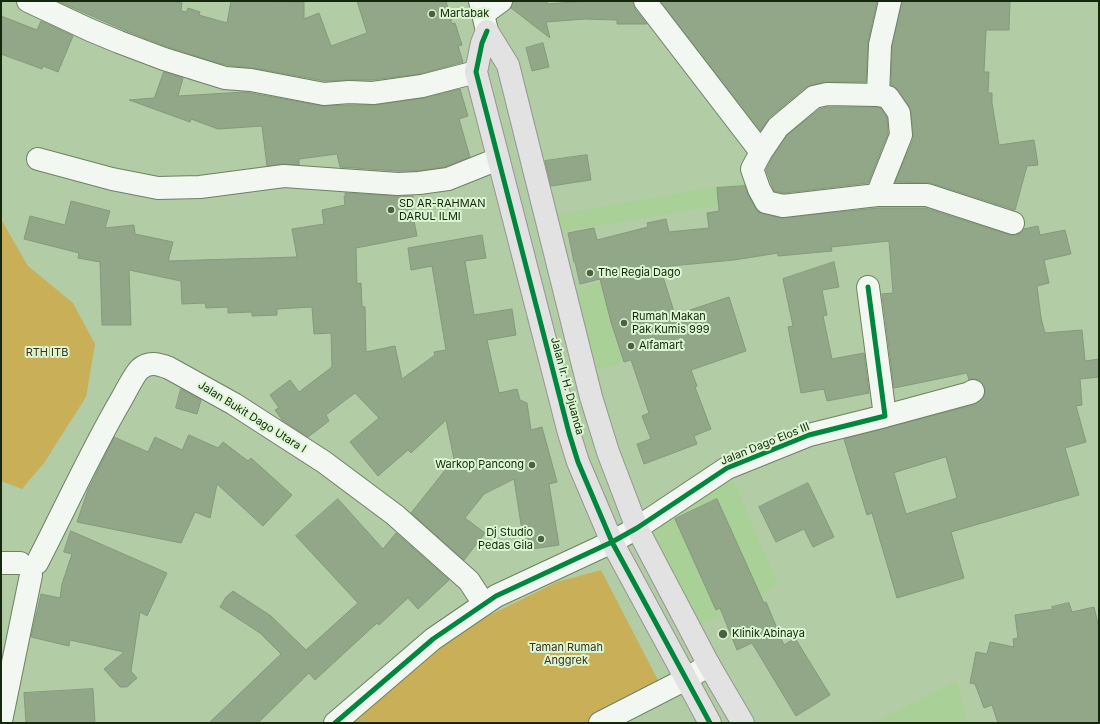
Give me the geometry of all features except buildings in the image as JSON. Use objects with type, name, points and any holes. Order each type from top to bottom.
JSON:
[{"type":"main road","name":"Jalan Ir. H. Djuanda","points":[[483,15],[482,44],[476,72],[569,433],[578,462],[612,542],[710,723]]},
{"type":"main road","name":"Jalan Ir. H. Djuanda","points":[[483,15],[508,65],[591,397],[608,452],[637,528],[709,665],[743,723]]},
{"type":"street","points":[[28,1],[90,30],[164,59],[225,78],[251,80],[324,94],[349,92],[373,93],[422,86],[476,72]]},
{"type":"street","points":[[483,15],[501,1]]},
{"type":"street","points":[[645,1],[761,152]]},
{"type":"street","points":[[878,95],[880,45],[890,1]]},
{"type":"street","points":[[877,195],[901,135],[899,112],[888,97],[878,95],[827,94],[814,97],[778,127],[761,152],[752,169],[759,189],[766,202],[783,206],[877,195],[927,195],[1013,223]]},
{"type":"street","points":[[38,159],[112,180],[158,188],[200,187],[284,176],[398,184],[419,183],[448,178],[498,160]]},
{"type":"street","points":[[868,287],[885,416]]},
{"type":"street","name":"Jalan Bukit Dago Utara I","points":[[1,721],[22,566],[65,510],[103,431],[139,369],[151,364],[158,364],[168,368],[234,404],[324,462],[395,515],[469,581],[484,604]]},
{"type":"street","name":"Jalan Dago Elos III","points":[[336,723],[433,639],[496,596],[612,542],[637,528],[727,468],[809,435],[885,416],[973,391]]},
{"type":"street","points":[[600,723],[686,679],[709,665]]},
{"type":"shaded area","points":[[748,181],[758,199],[558,232],[550,216]]},
{"type":"shaded area","points":[[659,264],[684,343],[599,370],[574,291]]},
{"type":"shaded area","points":[[730,473],[778,585],[699,626],[647,530]]},
{"type":"shaded area","points":[[957,681],[967,723],[875,723]]},
{"type":"green space","name":"RTH ITB","points":[[1,206],[2,221],[28,266],[73,303],[95,344],[86,397],[44,463],[22,489],[1,481]]},
{"type":"green space","name":"Taman Rumah Anggrek","points":[[601,570],[661,686],[590,723],[347,723],[439,645],[488,616],[557,582]]},
{"type":"cycle path","points":[[487,31],[482,43],[476,72],[569,433],[578,462],[612,542],[710,723]]},
{"type":"cycle path","points":[[335,723],[433,639],[496,596],[612,542],[637,528],[727,468],[809,435],[885,416],[868,287]]},
{"type":"place","name":"Martabak","points":[[432,14]]},
{"type":"place","name":"SD AR-RAHMAN DARUL ILMI","points":[[391,210]]},
{"type":"place","name":"The Regia Dago","points":[[590,273]]},
{"type":"place","name":"Rumah Makan Pak Kumis 999","points":[[624,323]]},
{"type":"place","name":"Alfamart","points":[[631,346]]},
{"type":"place","name":"Warkop Pancong","points":[[532,465]]},
{"type":"place","name":"Dj Studio Pedas Gila","points":[[541,539]]},
{"type":"place","name":"Klinik Abinaya","points":[[723,634]]}]
